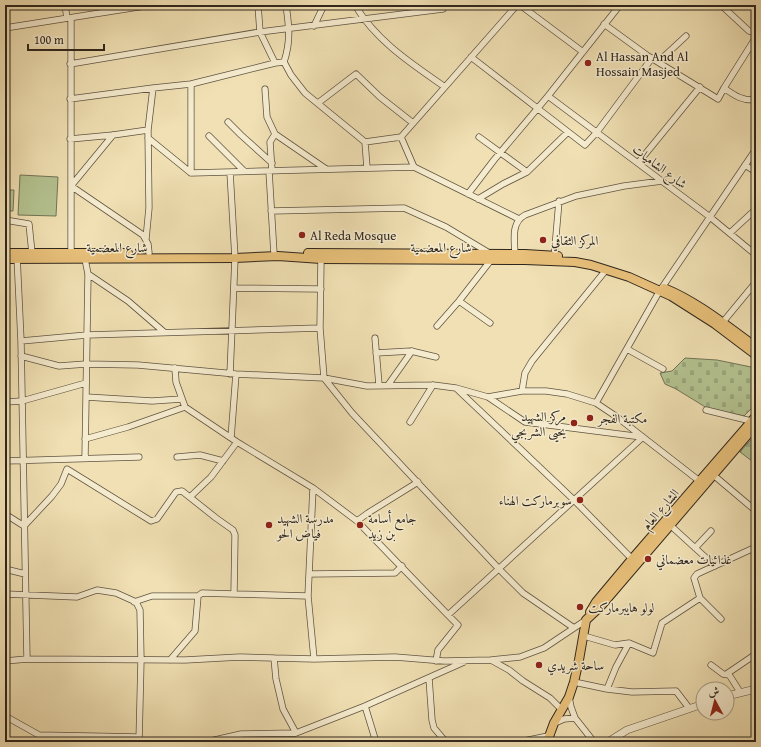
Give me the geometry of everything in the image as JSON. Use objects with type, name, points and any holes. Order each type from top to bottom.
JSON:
[{"type":"main road","name":"شارع المعضمية","points":[[5,253],[17,256],[71,256],[148,253],[278,256],[515,257],[554,258],[591,262],[661,290],[702,315],[756,355]]},
{"type":"main road","name":"شارع المعضمية","points":[[5,259],[32,253],[71,256],[86,259],[274,254],[321,256]]},
{"type":"main road","name":"شارع المعضمية","points":[[554,258],[591,265],[629,277],[661,290],[678,294],[723,322],[756,347]]},
{"type":"main road","name":"الشارع العام","points":[[586,620],[596,602],[635,561],[754,421]]},
{"type":"main road","points":[[635,561],[670,525],[702,483]]},
{"type":"main road","points":[[548,739],[554,723],[569,697],[574,682],[586,620]]},
{"type":"street","points":[[65,5],[69,18],[71,256]]},
{"type":"street","points":[[5,28],[151,5]]},
{"type":"street","points":[[258,5],[260,32],[275,63]]},
{"type":"street","points":[[286,5],[290,29],[289,49],[284,62],[291,75],[306,93],[365,142],[367,168]]},
{"type":"street","points":[[314,26],[324,5]]},
{"type":"street","points":[[356,5],[363,19],[398,54],[445,87]]},
{"type":"street","points":[[365,142],[401,137],[517,5]]},
{"type":"street","points":[[520,5],[583,52]]},
{"type":"street","points":[[468,194],[500,152],[548,96],[620,5]]},
{"type":"street","points":[[721,5],[749,31],[756,32]]},
{"type":"street","points":[[70,64],[260,32],[443,9]]},
{"type":"street","points":[[604,24],[652,58],[700,87],[718,100],[756,36]]},
{"type":"street","points":[[658,62],[686,36]]},
{"type":"street","points":[[471,57],[585,145],[652,58]]},
{"type":"street","points":[[70,98],[192,84],[284,62]]},
{"type":"street","points":[[318,103],[356,74],[380,97],[414,123]]},
{"type":"street","points":[[191,173],[192,84]]},
{"type":"street","points":[[638,163],[700,87]]},
{"type":"street","points":[[148,253],[149,248],[146,239],[149,208],[148,130],[153,88]]},
{"type":"street","points":[[724,88],[737,97],[749,101],[756,100]]},
{"type":"street","points":[[265,89],[267,117],[275,134],[326,169]]},
{"type":"street","name":"شارع الشاميات","points":[[548,96],[710,217],[756,255]]},
{"type":"street","points":[[228,122],[241,136],[272,163]]},
{"type":"street","points":[[70,139],[148,130]]},
{"type":"street","points":[[478,199],[527,172],[568,132]]},
{"type":"street","points":[[274,254],[271,211],[272,163],[270,142],[275,134]]},
{"type":"street","points":[[71,186],[113,135]]},
{"type":"street","points":[[209,136],[244,171]]},
{"type":"street","points":[[401,137],[414,167]]},
{"type":"street","points":[[479,137],[527,172]]},
{"type":"street","points":[[148,138],[191,173],[414,167],[519,219]]},
{"type":"street","points":[[596,403],[661,290],[756,149]]},
{"type":"street","points":[[745,165],[756,172]]},
{"type":"street","points":[[230,172],[235,255],[232,331],[233,374],[231,438]]},
{"type":"street","points":[[515,257],[515,227],[519,219],[525,215],[559,202],[589,193],[624,186],[662,181]]},
{"type":"street","points":[[71,186],[139,232],[146,239]]},
{"type":"street","points":[[554,258],[559,202]]},
{"type":"street","points":[[271,211],[404,208],[446,227],[491,257],[460,301],[438,326]]},
{"type":"street","points":[[730,233],[756,209]]},
{"type":"street","points":[[5,220],[29,224],[32,253]]},
{"type":"street","points":[[17,256],[21,341],[27,659]]},
{"type":"street","points":[[321,256],[320,328],[324,378],[352,413],[499,569],[523,593],[574,628]]},
{"type":"street","points":[[85,458],[88,274],[86,259]]},
{"type":"street","points":[[522,392],[525,373],[532,361],[606,270]]},
{"type":"street","points":[[88,274],[128,301],[164,332]]},
{"type":"street","points":[[723,322],[756,282]]},
{"type":"street","points":[[234,288],[321,288]]},
{"type":"street","points":[[460,301],[490,323]]},
{"type":"street","points":[[21,341],[87,335],[320,328]]},
{"type":"street","points":[[375,338],[379,386]]},
{"type":"street","points":[[627,349],[663,369]]},
{"type":"street","points":[[376,353],[412,351],[436,357]]},
{"type":"street","points":[[388,385],[412,351]]},
{"type":"street","points":[[21,356],[59,366],[86,364],[138,365],[233,374],[324,378],[366,386],[433,385],[456,388],[488,398],[525,422],[643,437]]},
{"type":"street","points":[[175,368],[176,382],[185,407],[237,442],[312,488],[357,521],[402,566],[458,626],[438,650],[436,661]]},
{"type":"street","points":[[5,402],[22,401],[86,383]]},
{"type":"street","points":[[410,422],[433,385]]},
{"type":"street","points":[[456,388],[574,500],[635,561]]},
{"type":"street","points":[[488,398],[522,392],[546,391],[567,394],[596,403],[617,417],[702,483]]},
{"type":"street","points":[[86,397],[152,401],[182,398]]},
{"type":"street","points":[[85,439],[128,427],[185,407]]},
{"type":"street","points":[[706,410],[754,421]]},
{"type":"street","points":[[448,615],[643,437]]},
{"type":"street","points":[[190,497],[210,477],[237,442]]},
{"type":"street","points":[[177,457],[200,455],[223,461]]},
{"type":"street","points":[[5,460],[139,456]]},
{"type":"street","points":[[24,526],[52,496],[61,484],[67,469],[151,521],[157,519],[177,491],[182,491],[233,530],[235,535],[234,594]]},
{"type":"street","points":[[711,473],[756,511]]},
{"type":"street","points":[[357,521],[418,482]]},
{"type":"street","points":[[312,488],[308,596],[314,659]]},
{"type":"street","points":[[5,514],[24,526]]},
{"type":"street","points":[[670,525],[715,566]]},
{"type":"street","points":[[695,548],[711,531]]},
{"type":"street","points":[[721,619],[700,598],[694,578],[697,574],[756,547]]},
{"type":"street","points":[[308,574],[395,573],[402,566]]},
{"type":"street","points":[[5,569],[25,574]]},
{"type":"street","points":[[5,594],[77,597],[97,590],[116,592],[134,602],[140,610],[141,660],[139,740],[39,735],[5,716]]},
{"type":"street","points":[[134,602],[152,596],[198,596],[202,593],[308,596]]},
{"type":"street","points":[[170,660],[195,631],[198,596]]},
{"type":"street","points":[[584,636],[615,645],[629,643],[653,653],[662,624],[700,598]]},
{"type":"street","points":[[5,661],[27,659],[170,660],[240,657],[314,659],[395,658],[436,661],[491,660],[520,657],[544,648],[586,620]]},
{"type":"street","points":[[608,689],[616,667],[629,643]]},
{"type":"street","points":[[729,674],[728,673],[756,654]]},
{"type":"street","points":[[274,658],[276,679],[283,709],[296,733]]},
{"type":"street","points":[[491,660],[509,670],[550,698],[562,710]]},
{"type":"street","points":[[206,742],[241,734],[296,733],[365,706],[466,661]]},
{"type":"street","points":[[711,665],[723,674],[729,674]]},
{"type":"street","points":[[729,674],[740,692]]},
{"type":"street","points":[[429,678],[434,728],[446,742]]},
{"type":"street","points":[[574,682],[632,692],[676,691],[689,708]]},
{"type":"street","points":[[735,694],[756,689]]},
{"type":"street","points":[[569,697],[575,718],[594,742]]},
{"type":"street","points":[[365,706],[376,742]]},
{"type":"street","points":[[608,742],[627,730],[695,706]]},
{"type":"street","points":[[554,723],[564,719],[575,718]]},
{"type":"street","points":[[518,742],[548,739]]},
{"type":"green space","points":[[20,175],[58,177],[56,216],[18,215]]},
{"type":"green space","points":[[5,190],[14,190],[13,211],[5,211]]},
{"type":"green space","points":[[685,358],[717,360],[756,368],[756,404],[744,416],[707,408],[665,384],[660,373],[672,371]]},
{"type":"green space","points":[[756,434],[756,464],[740,452]]},
{"type":"place","name":"Al Hassan And Al Hossain Masjed","points":[[588,63]]},
{"type":"place","name":"Al Reda Mosque","points":[[302,235]]},
{"type":"place","name":"المركز الثقافي","points":[[543,240]]},
{"type":"place","name":"مكتبة الفجر","points":[[590,418]]},
{"type":"place","name":"مركز الشهيد يحيى الشربجي","points":[[574,423]]},
{"type":"place","name":"سوبرماركت الهناء","points":[[580,500]]},
{"type":"place","name":"مدرسة الشهيد فياض الحو","points":[[269,525]]},
{"type":"place","name":"جامع أسامة بن زيد","points":[[360,525]]},
{"type":"place","name":"غذائيات معضماني","points":[[648,559]]},
{"type":"place","name":"لولو هايبرماركت","points":[[580,607]]},
{"type":"place","name":"ساحة شريدي","points":[[539,665]]}]
